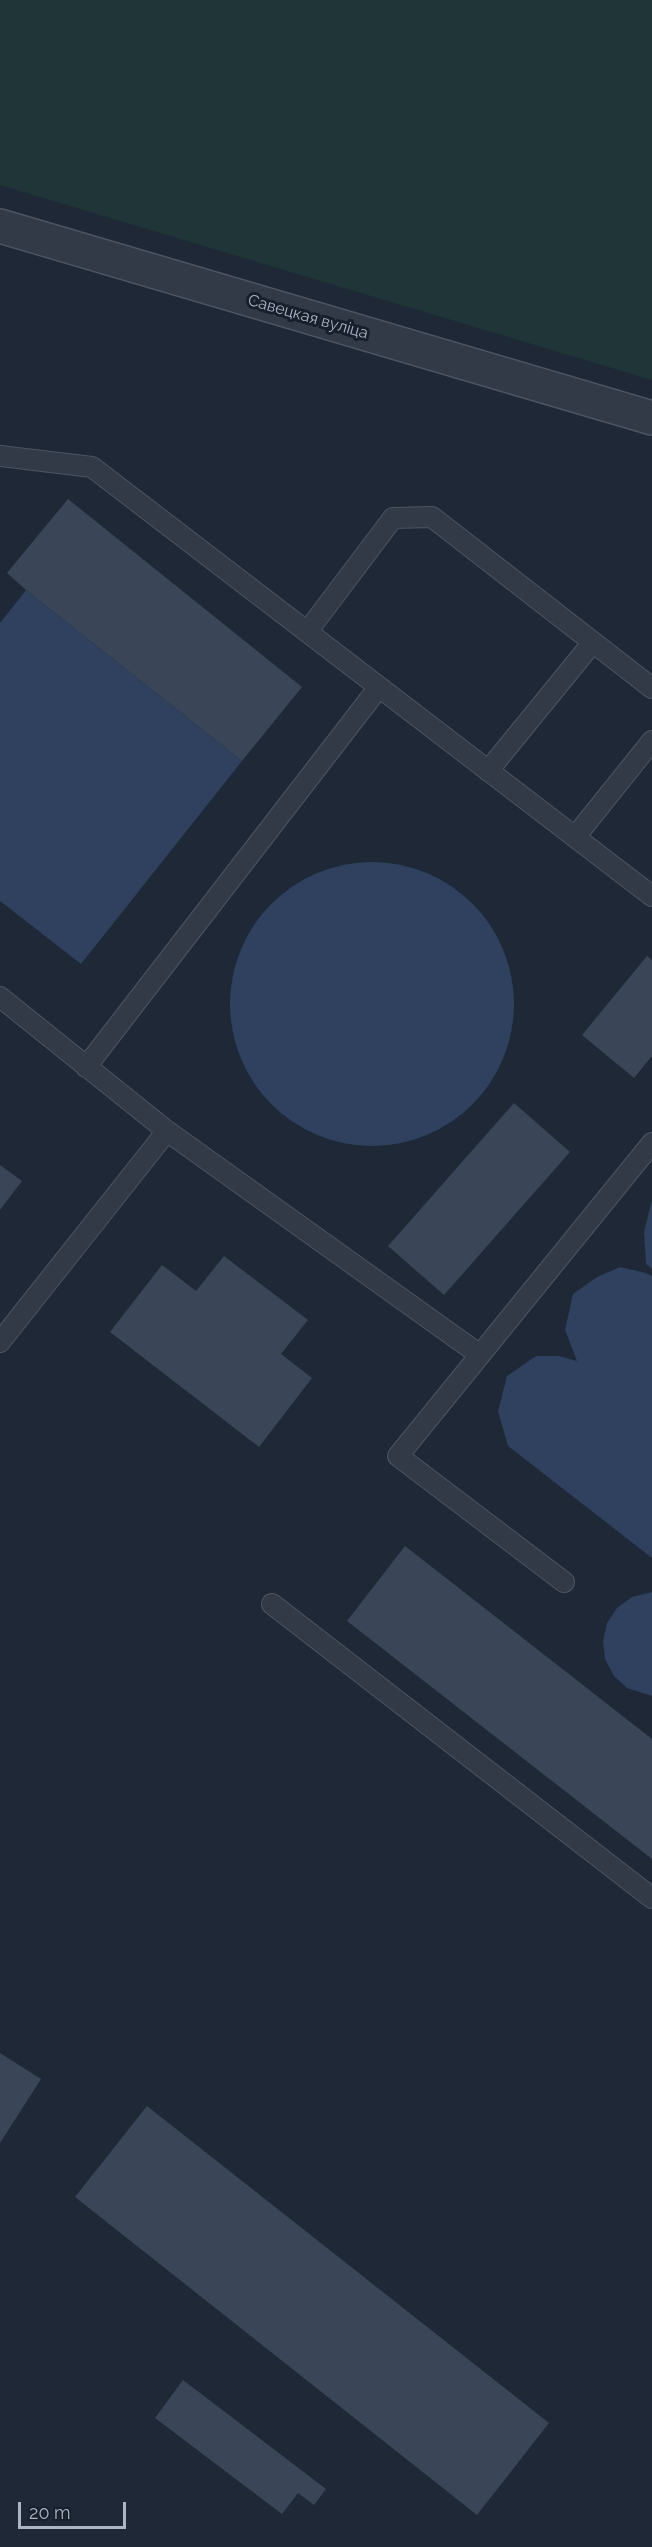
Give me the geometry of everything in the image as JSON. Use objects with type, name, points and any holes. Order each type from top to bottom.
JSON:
[{"type":"street","name":"Савецкая вуліца","points":[[0,226],[652,418]]},
{"type":"lane","points":[[0,456],[92,466],[652,896]]},
{"type":"lane","points":[[307,632],[393,518],[432,517],[652,688]]},
{"type":"lane","points":[[488,771],[593,642]]},
{"type":"lane","points":[[86,1067],[379,687]]},
{"type":"lane","points":[[575,837],[652,741]]},
{"type":"lane","points":[[0,997],[167,1131],[480,1355]]},
{"type":"lane","points":[[0,1342],[167,1131]]},
{"type":"lane","points":[[564,1582],[398,1456],[652,1143]]},
{"type":"lane","points":[[272,1604],[652,1898]]},
{"type":"green space","points":[[0,0],[652,0],[652,380],[0,185]]},
{"type":"water","points":[[26,590],[242,761],[81,964],[0,901],[0,623]]},
{"type":"water","points":[[372,862],[413,868],[439,879],[462,894],[482,914],[497,937],[508,963],[514,1004],[508,1045],[497,1071],[482,1094],[462,1114],[439,1129],[413,1140],[372,1146],[331,1140],[305,1129],[282,1114],[262,1094],[247,1071],[236,1045],[230,1004],[236,963],[247,937],[262,914],[282,894],[305,879],[331,868]]},
{"type":"water","points":[[652,1200],[652,1269],[646,1264],[644,1232]]},
{"type":"water","points":[[620,1267],[652,1276],[652,1558],[508,1446],[498,1411],[507,1376],[536,1356],[559,1356],[577,1361],[565,1330],[573,1294],[597,1277]]},
{"type":"water","points":[[652,1592],[652,1696],[627,1688],[614,1676],[605,1659],[603,1641],[607,1623],[617,1608],[632,1597]]},
{"type":"building","points":[[68,499],[302,687],[242,761],[7,573]]},
{"type":"building","points":[[647,956],[652,960],[652,1056],[634,1078],[582,1035]]},
{"type":"building","points":[[514,1103],[570,1152],[444,1295],[388,1246]]},
{"type":"building","points":[[0,1165],[22,1181],[0,1210]]},
{"type":"building","points":[[224,1256],[308,1320],[281,1354],[312,1378],[259,1447],[110,1332],[162,1265],[196,1291]]},
{"type":"building","points":[[405,1546],[652,1739],[652,1859],[347,1621]]},
{"type":"building","points":[[0,2053],[41,2079],[0,2143]]},
{"type":"building","points":[[147,2106],[549,2423],[477,2515],[75,2197]]},
{"type":"building","points":[[183,2380],[326,2489],[314,2505],[298,2493],[282,2514],[155,2418]]}]
